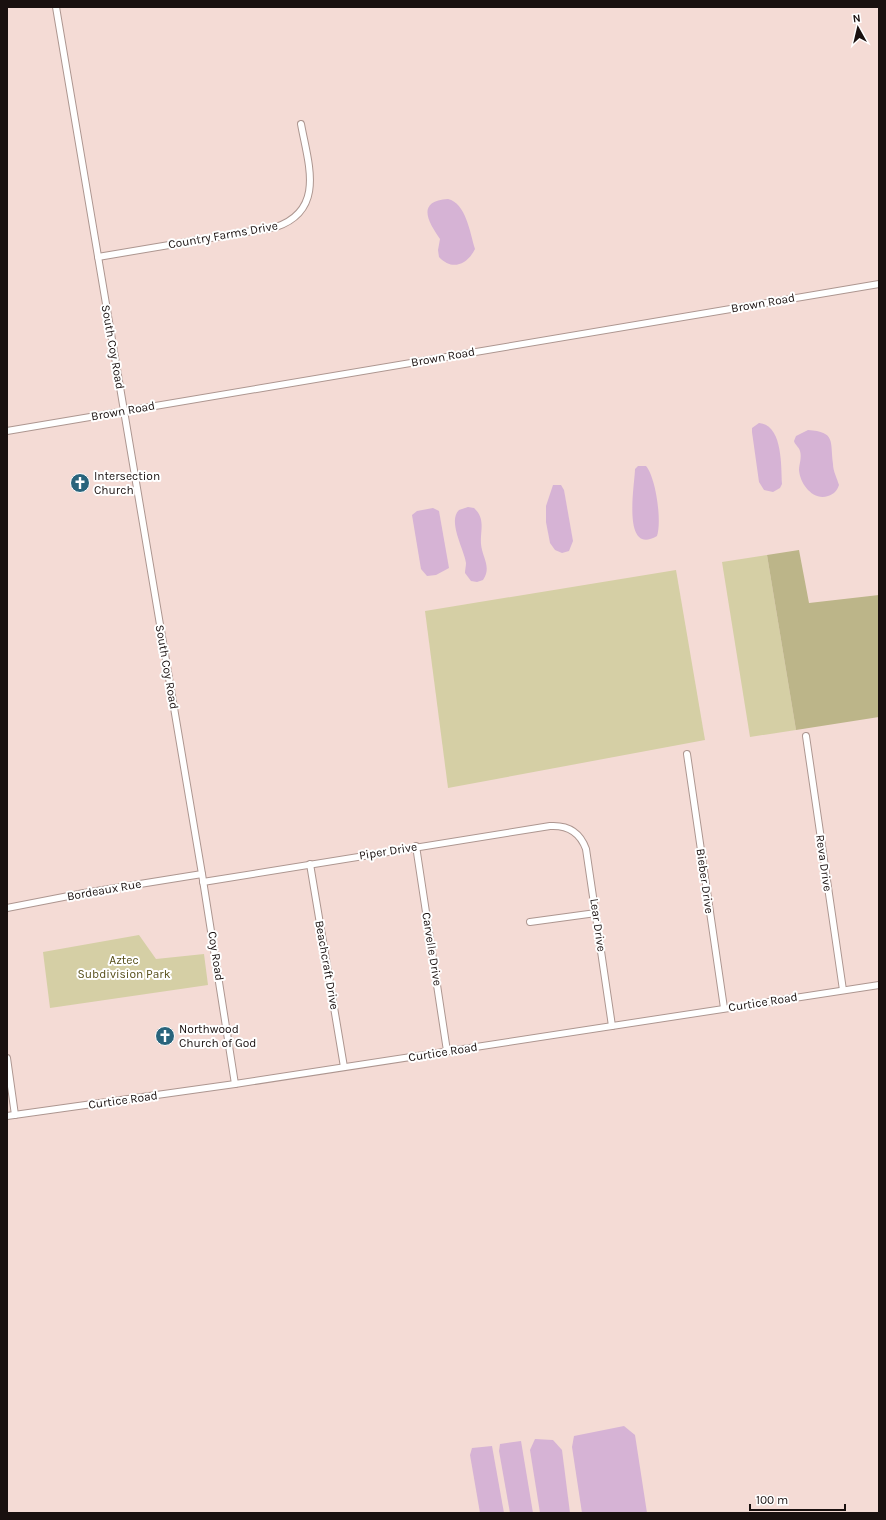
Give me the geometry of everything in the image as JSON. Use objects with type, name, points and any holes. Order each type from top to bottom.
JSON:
[{"type":"street","name":"South Coy Road","points":[[56,7],[194,829]]},
{"type":"street","name":"Country Farms Drive","points":[[98,257],[276,227],[288,223],[302,210],[310,191],[310,176],[301,124]]},
{"type":"street","name":"Brown Road","points":[[7,431],[879,284]]},
{"type":"street","name":"Reva Drive","points":[[806,736],[843,990]]},
{"type":"street","name":"Bieber Drive","points":[[687,754],[724,1008]]},
{"type":"street","name":"Piper Drive","points":[[203,882],[416,846],[550,826],[561,826],[572,830]]},
{"type":"street","name":"Coy Road","points":[[194,829],[235,1084]]},
{"type":"street","name":"Lear Drive","points":[[572,830],[582,840],[586,849],[612,1026]]},
{"type":"street","name":"Carvelle Drive","points":[[416,846],[447,1051]]},
{"type":"street","name":"Beachcraft Drive","points":[[310,864],[344,1067]]},
{"type":"street","name":"Bordeaux Rue","points":[[7,908],[84,893],[202,874]]},
{"type":"street","points":[[530,922],[596,913]]},
{"type":"street","name":"Curtice Road","points":[[7,1116],[235,1084],[879,985]]},
{"type":"street","points":[[7,1058],[16,1115]]},
{"type":"green space","points":[[767,555],[796,730],[750,737],[722,562]]},
{"type":"green space","points":[[676,570],[705,740],[448,788],[425,611]]},
{"type":"green space","name":"Aztec Subdivision Park","points":[[139,935],[156,959],[204,954],[208,985],[50,1008],[43,952]]},
{"type":"shaded area","points":[[448,199],[459,206],[463,212],[475,249],[468,259],[454,265],[449,264],[439,257],[438,250],[440,239],[432,226],[428,213],[428,208],[432,204]]},
{"type":"shaded area","points":[[759,423],[767,425],[773,431],[777,438],[781,457],[782,484],[780,488],[773,492],[764,490],[759,482],[752,428]]},
{"type":"shaded area","points":[[808,430],[823,433],[830,439],[834,469],[839,485],[835,492],[828,496],[822,497],[812,494],[805,486],[800,475],[799,470],[801,454],[794,441],[796,436]]},
{"type":"shaded area","points":[[638,466],[646,466],[650,472],[657,500],[659,520],[657,536],[646,540],[638,536],[634,528],[632,516],[635,469]]},
{"type":"shaded area","points":[[553,485],[561,485],[564,490],[573,541],[569,551],[562,553],[555,550],[550,543],[546,522],[546,506]]},
{"type":"shaded area","points":[[468,507],[474,508],[480,516],[482,525],[481,544],[487,566],[486,575],[483,580],[477,582],[471,581],[465,573],[466,563],[455,521],[459,510]]},
{"type":"shaded area","points":[[433,508],[439,511],[449,568],[436,575],[427,576],[421,569],[412,515],[417,511]]},
{"type":"shaded area","points":[[799,550],[809,603],[879,595],[879,717],[796,730],[767,555]]},
{"type":"shaded area","points":[[624,1426],[635,1435],[647,1513],[582,1513],[572,1447],[574,1436]]},
{"type":"shaded area","points":[[535,1439],[553,1440],[562,1450],[570,1513],[540,1513],[530,1450]]},
{"type":"shaded area","points":[[521,1441],[533,1513],[510,1513],[499,1451],[500,1444]]},
{"type":"shaded area","points":[[492,1446],[504,1513],[480,1513],[470,1455],[472,1448]]},
{"type":"place","name":"Intersection Church","points":[[80,483]]},
{"type":"place","name":"Northwood Church of God","points":[[165,1036]]}]
